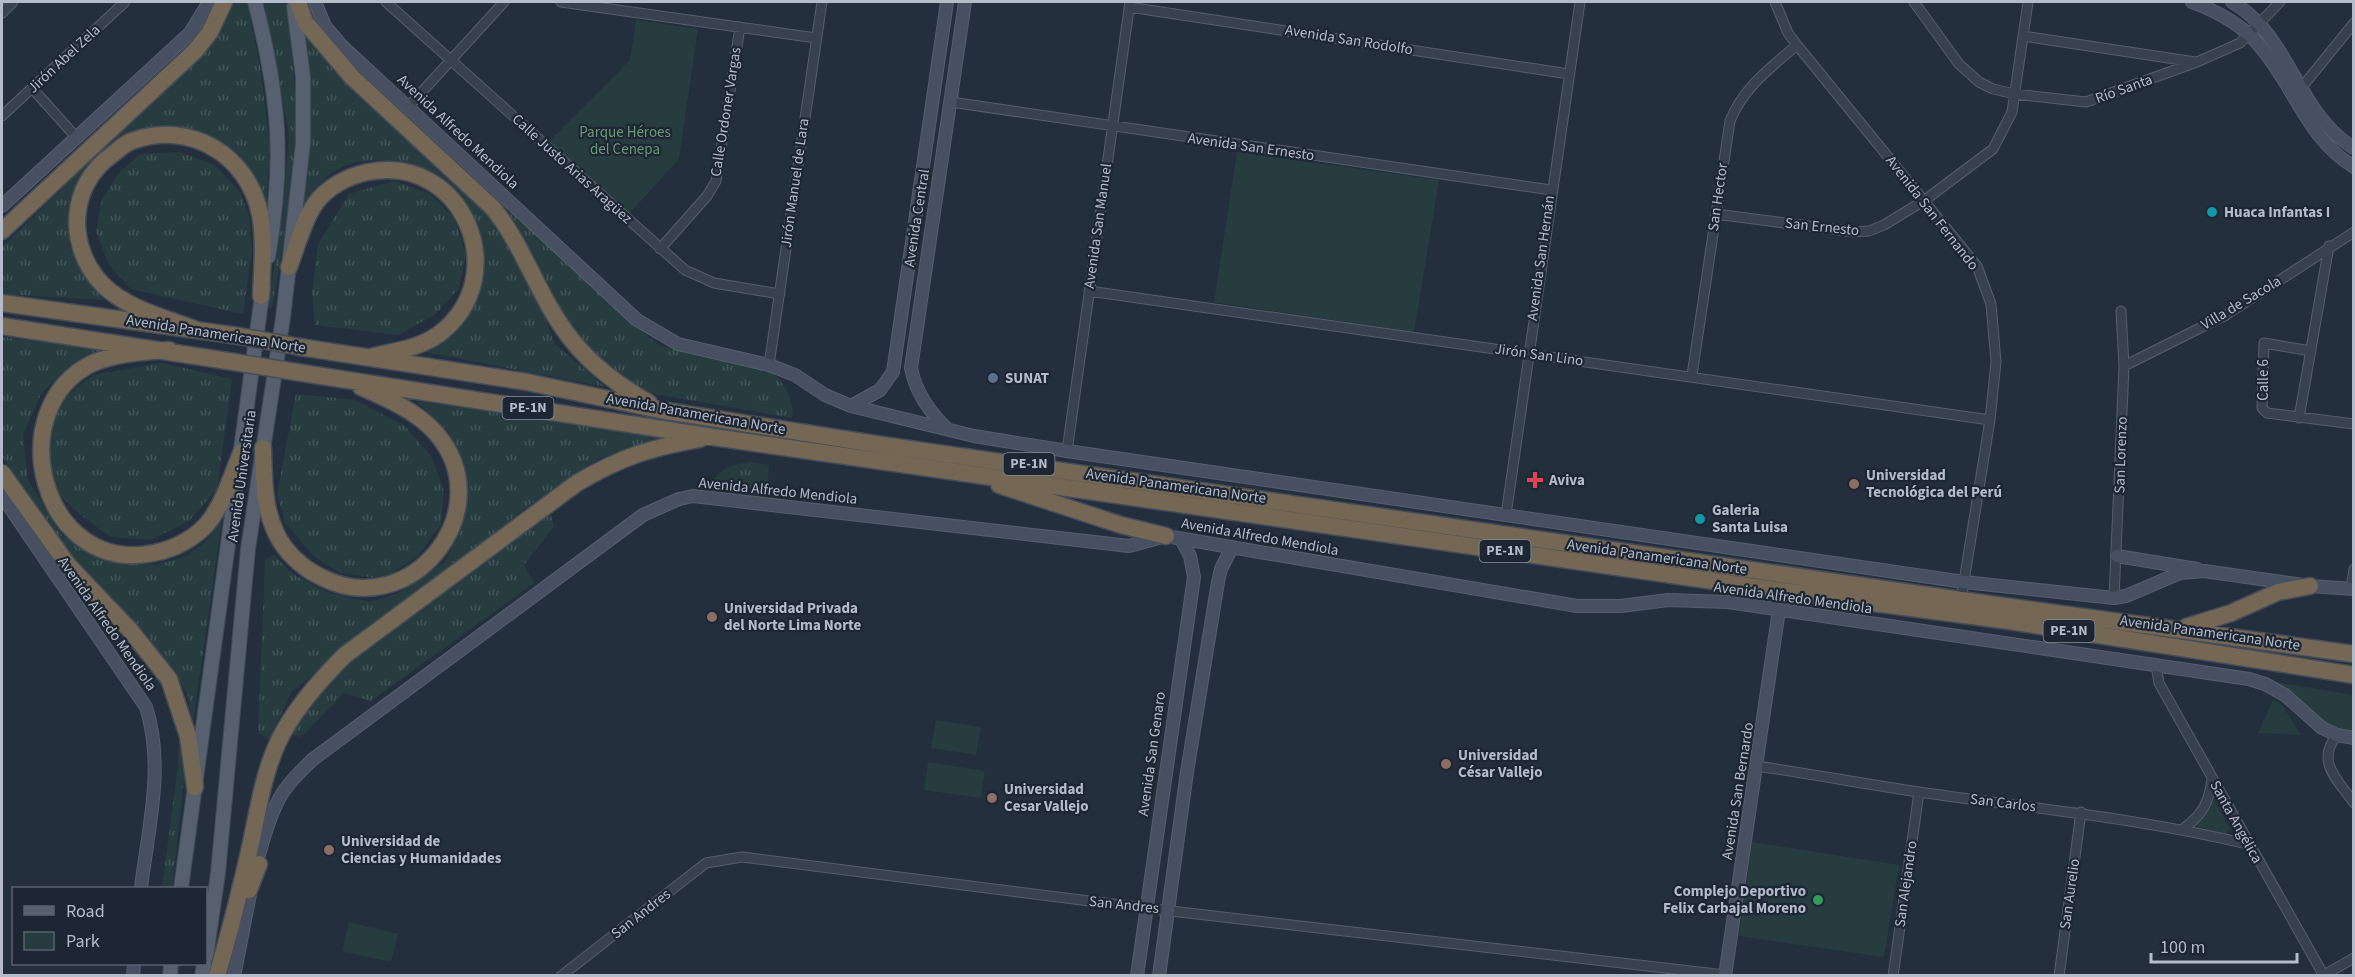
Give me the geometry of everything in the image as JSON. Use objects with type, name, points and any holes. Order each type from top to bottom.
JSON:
[{"type":"highway","points":[[2,231],[195,51],[210,32],[224,2]]},
{"type":"highway","points":[[296,2],[305,22],[352,77],[493,208],[509,228],[570,339],[605,375],[660,410]]},
{"type":"highway","points":[[197,330],[134,305],[104,286],[90,268],[77,244],[75,217],[83,188],[102,161],[131,141],[169,135],[198,139],[219,149],[237,165],[251,187],[260,214],[261,296]]},
{"type":"highway","points":[[289,267],[314,205],[326,191],[358,174],[377,170],[417,175],[433,181],[450,196],[464,215],[471,232],[475,252],[475,275],[470,296],[461,312],[438,334],[409,348],[366,358]]},
{"type":"highway","name":"Avenida Panamericana Norte","points":[[2,303],[239,336],[527,382],[660,410],[882,445],[2354,654]]},
{"type":"highway","name":"Avenida Panamericana Norte","points":[[2,326],[169,350],[713,437],[1783,591],[2002,620],[2354,675]]},
{"type":"highway","points":[[169,350],[136,353],[93,363],[71,374],[42,406],[34,427],[33,464],[40,490],[50,509],[63,525],[82,541],[103,551],[126,555],[165,551],[196,534],[210,520],[241,453]]},
{"type":"highway","points":[[263,448],[266,502],[276,533],[297,561],[312,573],[331,583],[371,589],[392,585],[428,563],[452,529],[456,509],[456,478],[446,449],[435,432],[421,421],[388,400],[344,378]]},
{"type":"highway","points":[[228,937],[271,760],[284,730],[303,701],[323,677],[345,655],[578,483],[612,463],[636,453],[713,437]]},
{"type":"highway","points":[[2,473],[68,565],[130,630],[169,679],[188,736],[195,787]]},
{"type":"highway","points":[[973,475],[1033,498],[1121,525],[1173,537]]},
{"type":"highway","points":[[2182,628],[2231,613],[2278,592],[2310,586]]},
{"type":"highway","points":[[205,970],[228,937],[259,864]]},
{"type":"main road","points":[[2,206],[190,33],[209,2]]},
{"type":"main road","name":"Avenida Universitaria","points":[[181,887],[261,296],[275,211],[278,125],[273,80],[255,2]]},
{"type":"main road","name":"Avenida Universitaria","points":[[208,932],[220,861],[248,549],[289,267],[304,113],[296,2]]},
{"type":"main road","name":"Avenida Alfredo Mendiola","points":[[315,2],[325,26],[342,46],[410,106],[638,320],[678,344],[769,365],[795,375],[825,395],[851,406],[975,436],[1066,451],[1964,582],[2114,598],[2126,596],[2180,573],[2204,571],[2310,586],[2352,588]]},
{"type":"main road","name":"Avenida Central","points":[[851,406],[874,394],[888,381],[893,372],[947,2]]},
{"type":"main road","name":"Avenida Central","points":[[947,429],[927,408],[916,388],[911,368],[920,294],[965,2]]},
{"type":"main road","points":[[2192,2],[2223,16],[2250,35],[2279,72],[2314,131],[2332,152],[2354,167]]},
{"type":"main road","points":[[2232,2],[2261,24],[2326,126],[2354,148]]},
{"type":"main road","points":[[906,292],[920,294]]},
{"type":"main road","name":"Avenida Alfredo Mendiola","points":[[2,496],[146,707],[152,728],[155,763],[141,887]]},
{"type":"main road","name":"Avenida Alfredo Mendiola","points":[[234,975],[259,864],[279,800],[293,779],[312,760],[643,515],[679,499],[705,497],[1129,546],[1173,537],[1577,606],[1622,606],[1668,600],[1728,602],[2249,679],[2286,695],[2322,728],[2337,735],[2354,738]]},
{"type":"main road","name":"Avenida San Genaro","points":[[1137,975],[1194,577],[1190,556],[1173,537]]},
{"type":"main road","points":[[1159,975],[1191,747],[1218,582],[1221,569],[1232,548]]},
{"type":"main road","points":[[2117,556],[2182,564],[2204,571]]},
{"type":"main road","name":"Avenida San Bernardo","points":[[1725,975],[1779,610]]},
{"type":"main road","points":[[1169,743],[1191,747]]},
{"type":"street","points":[[2,13],[14,2]]},
{"type":"street","name":"Jirón Abel Zela","points":[[2,116],[125,2]]},
{"type":"street","name":"Calle Justo Arias Aragüez","points":[[386,2],[685,270],[703,280],[780,294]]},
{"type":"street","points":[[410,106],[504,2]]},
{"type":"street","points":[[561,2],[816,38]]},
{"type":"street","name":"Jirón Manuel de Lara","points":[[769,365],[822,2]]},
{"type":"street","name":"Avenida San Hernán","points":[[1506,515],[1551,190],[1580,2]]},
{"type":"street","name":"Avenida San Fernando","points":[[1775,2],[1788,33],[1797,45],[1977,266],[1991,304],[1996,342],[1990,420],[1961,600]]},
{"type":"street","name":"Río Santa","points":[[1914,2],[1968,73],[1993,89],[2015,94],[2086,102],[2197,62],[2240,43],[2280,2]]},
{"type":"street","points":[[2015,94],[2028,2]]},
{"type":"street","name":"Avenida San Rodolfo","points":[[1130,4],[1569,74]]},
{"type":"street","name":"Avenida San Manuel","points":[[1066,451],[1130,4]]},
{"type":"street","points":[[2302,87],[2354,23]]},
{"type":"street","name":"Calle Ordoner Vargas","points":[[660,249],[707,196],[716,181],[740,27]]},
{"type":"street","points":[[2023,36],[2197,62]]},
{"type":"street","name":"San Hector","points":[[1692,375],[1727,134],[1736,108],[1751,85],[1797,45]]},
{"type":"street","points":[[32,88],[76,137]]},
{"type":"street","name":"San Ernesto","points":[[1716,214],[1862,231],[1884,225],[1925,200],[1993,149],[2012,112],[2015,94]]},
{"type":"street","name":"Avenida San Ernesto","points":[[951,102],[1551,190]]},
{"type":"street","name":"Villa de Sacola","points":[[2124,366],[2226,315],[2329,246],[2354,232]]},
{"type":"street","points":[[2299,418],[2329,246]]},
{"type":"street","name":"Jirón San Lino","points":[[1089,291],[1528,354],[1692,375],[1990,420]]},
{"type":"street","name":"San Lorenzo","points":[[2114,598],[2124,366],[2121,311]]},
{"type":"street","name":"Calle 6","points":[[2311,351],[2264,343],[2262,408],[2267,413],[2354,424]]},
{"type":"street","points":[[2352,588],[2354,569]]},
{"type":"street","name":"Santa Angélica","points":[[2156,665],[2159,683],[2247,844],[2324,975]]},
{"type":"street","points":[[2337,735],[2326,751],[2328,765],[2354,803]]},
{"type":"street","name":"San Carlos","points":[[1757,766],[1919,792],[2081,812],[2183,829],[2247,844]]},
{"type":"street","points":[[2183,829],[2205,809],[2209,800],[2212,778]]},
{"type":"street","name":"San Alejandro","points":[[1893,975],[1919,792]]},
{"type":"street","name":"San Aurelio","points":[[2059,975],[2081,812]]},
{"type":"street","name":"San Andres","points":[[561,975],[706,863],[742,857],[1145,908],[1725,975]]},
{"type":"street","points":[[2324,975],[2354,958]]},
{"type":"green space","points":[[230,2],[247,2],[260,66],[270,146],[265,223],[254,176],[226,146],[182,129],[135,136],[74,192],[69,246],[89,281],[104,300],[2,294],[2,247],[189,65]]},
{"type":"green space","points":[[264,2],[285,2],[287,7],[296,111],[291,195],[272,308],[268,307],[283,212],[289,134]]},
{"type":"green space","name":"Parque Héroes del Cenepa","points":[[636,20],[698,29],[679,159],[628,215],[549,142],[630,60]]},
{"type":"green space","points":[[302,34],[309,34],[482,203],[531,281],[555,344],[605,387],[426,352],[457,326],[470,307],[473,293],[470,216],[457,195],[441,181],[421,170],[399,163],[377,160],[355,163],[336,170],[317,188],[298,224]]},
{"type":"green space","points":[[179,152],[215,165],[241,193],[249,218],[252,249],[243,314],[131,289],[109,265],[96,231],[102,199],[118,174],[140,154]]},
{"type":"green space","points":[[1237,152],[1439,180],[1414,332],[1214,302]]},
{"type":"green space","points":[[454,155],[638,329],[661,346],[769,370],[787,391],[792,405],[792,418],[649,393],[616,375],[577,339],[535,260],[505,211],[450,157]]},
{"type":"green space","points":[[394,181],[430,194],[454,218],[466,254],[459,288],[436,314],[398,335],[315,325],[312,293],[318,244],[349,194]]},
{"type":"green space","points":[[2,337],[108,350],[69,365],[41,394],[23,435],[28,480],[62,535],[100,559],[155,565],[187,556],[205,542],[222,519],[193,722],[187,693],[147,635],[74,560],[2,456]]},
{"type":"green space","points":[[162,363],[232,379],[217,489],[190,520],[151,540],[111,537],[79,514],[50,486],[44,443],[63,399],[93,375]]},
{"type":"green space","points":[[296,394],[355,400],[405,426],[431,456],[444,491],[441,524],[417,557],[383,579],[340,573],[314,556],[285,523],[277,494]]},
{"type":"green space","points":[[416,401],[661,437],[598,459],[528,506],[291,692],[269,740],[258,733],[265,560],[274,555],[293,574],[329,593],[370,602],[398,593],[445,562],[462,528],[466,482],[449,432]]},
{"type":"green space","points":[[751,462],[769,465],[767,501],[707,492],[714,478],[724,470]]},
{"type":"green space","points":[[550,511],[554,526],[524,565],[534,583],[371,701],[344,693],[301,737],[292,734],[299,717],[343,667]]},
{"type":"green space","points":[[2269,681],[2353,695],[2353,735],[2337,732]]},
{"type":"green space","points":[[2273,700],[2282,705],[2301,735],[2258,733]]},
{"type":"green space","points":[[172,719],[178,719],[185,770],[172,887],[162,887],[178,766],[179,738]]},
{"type":"green space","points":[[936,720],[981,727],[976,755],[931,748]]},
{"type":"green space","points":[[928,762],[985,771],[981,798],[924,790]]},
{"type":"green space","points":[[2215,800],[2230,829],[2226,834],[2198,827],[2198,823],[2211,802]]},
{"type":"green space","name":"Complejo Deportivo Felix Carbajal Moreno","points":[[1752,842],[1899,865],[1884,957],[1739,936]]},
{"type":"green space","points":[[349,922],[398,934],[391,962],[342,951]]},
{"type":"place","name":"Huaca Infantas I","points":[[2212,212]]},
{"type":"place","name":"SUNAT","points":[[993,378]]},
{"type":"place","name":"Aviva","points":[[1535,480]]},
{"type":"place","name":"Universidad Tecnológica del Perú","points":[[1854,484]]},
{"type":"place","name":"Galeria Santa Luisa","points":[[1700,519]]},
{"type":"place","name":"Universidad Privada del Norte Lima Norte","points":[[712,617]]},
{"type":"place","name":"Universidad César Vallejo","points":[[1446,764]]},
{"type":"place","name":"Universidad Cesar Vallejo","points":[[992,798]]},
{"type":"place","name":"Universidad de Ciencias y Humanidades","points":[[329,850]]},
{"type":"place","name":"Complejo Deportivo Felix Carbajal Moreno","points":[[1818,900]]}]
